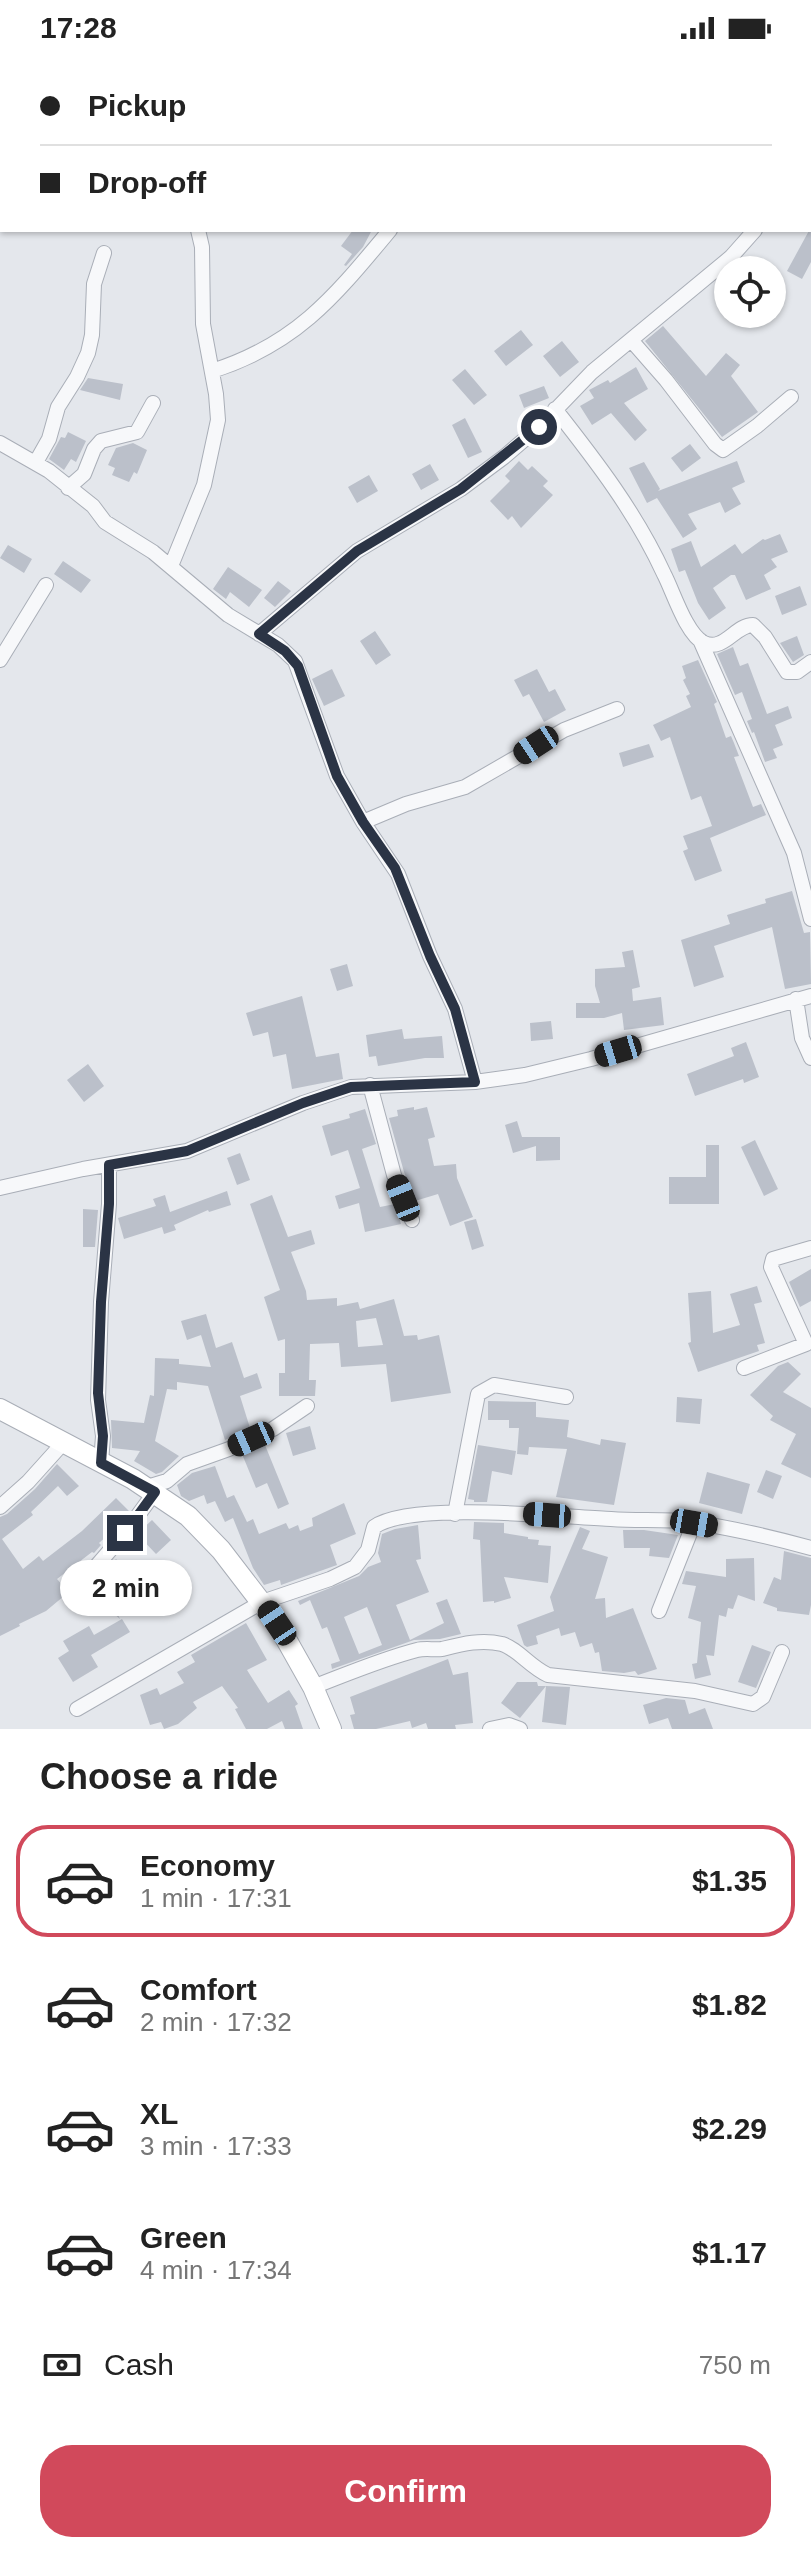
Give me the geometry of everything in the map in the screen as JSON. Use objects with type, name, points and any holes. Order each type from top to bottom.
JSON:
[{"type":"street","points":[[171,566],[204,485],[218,420],[203,324],[202,247],[198,232]]},
{"type":"street","points":[[212,371],[240,362],[298,329],[345,283],[388,232]]},
{"type":"street","points":[[259,634],[357,551],[461,489],[504,457],[539,427],[592,372],[731,257],[753,232]]},
{"type":"street","points":[[36,462],[49,439],[58,407],[88,353],[94,284],[104,253]]},
{"type":"street","points":[[631,340],[723,450],[791,397]]},
{"type":"street","points":[[68,488],[84,474],[94,449],[101,441],[137,432],[153,403]]},
{"type":"street","points":[[555,409],[622,498],[663,570],[687,623],[700,640],[794,853],[811,919]]},
{"type":"street","points":[[0,443],[36,462],[93,506],[105,522],[171,566],[228,615],[285,651],[298,666],[337,776],[398,874],[430,956],[455,1009],[475,1082]]},
{"type":"street","points":[[0,660],[46,585]]},
{"type":"street","points":[[700,640],[711,645],[719,643],[742,627],[753,625],[759,629],[787,672],[797,672],[811,662]]},
{"type":"street","points":[[363,822],[406,804],[465,787],[564,730],[617,709]]},
{"type":"street","points":[[0,1188],[187,1151],[324,1095],[370,1085],[475,1082],[525,1075],[811,996]]},
{"type":"street","points":[[796,999],[802,1038],[811,1058]]},
{"type":"street","points":[[370,1085],[394,1175],[412,1220]]},
{"type":"street","points":[[101,1463],[103,1436],[98,1393],[109,1165]]},
{"type":"street","points":[[744,1368],[806,1344],[771,1267],[773,1259],[811,1248]]},
{"type":"street","points":[[455,1514],[478,1394],[494,1385],[566,1397]]},
{"type":"street","points":[[73,1593],[125,1533],[151,1490],[187,1464],[273,1429],[307,1406]]},
{"type":"street","points":[[0,1409],[151,1490],[201,1529],[262,1602],[313,1687],[331,1729]]},
{"type":"street","points":[[0,1507],[28,1482],[64,1442]]},
{"type":"street","points":[[77,1709],[262,1602],[330,1579],[355,1567],[368,1550],[372,1532],[380,1523],[397,1516],[518,1513],[626,1520],[661,1519],[765,1535],[811,1548]]},
{"type":"street","points":[[659,1611],[694,1523]]},
{"type":"street","points":[[313,1687],[421,1649],[484,1641],[506,1645],[533,1669],[548,1675],[695,1691],[753,1704],[763,1697],[782,1652]]},
{"type":"street","points":[[490,1729],[509,1725],[520,1729]]},
{"type":"building","points":[[352,232],[371,232],[363,247],[346,266],[352,254],[341,246]]},
{"type":"building","points":[[811,232],[811,262],[802,279],[787,271]]},
{"type":"building","points":[[663,326],[706,376],[726,353],[740,365],[731,376],[758,412],[722,437],[645,341]]},
{"type":"building","points":[[521,330],[533,345],[506,366],[494,351]]},
{"type":"building","points":[[562,341],[579,362],[560,377],[543,356]]},
{"type":"building","points":[[636,367],[648,389],[624,403],[647,430],[635,441],[611,413],[592,425],[580,406],[594,398],[589,390],[608,380],[610,383]]},
{"type":"building","points":[[465,369],[487,395],[474,405],[452,380]]},
{"type":"building","points":[[88,378],[123,384],[120,400],[80,390]]},
{"type":"building","points":[[544,386],[549,398],[524,408],[519,395]]},
{"type":"building","points":[[465,418],[482,452],[468,458],[452,425]]},
{"type":"building","points":[[68,432],[86,441],[76,462],[71,459],[64,470],[49,459],[61,437],[65,438]]},
{"type":"building","points":[[133,443],[147,450],[137,474],[134,472],[129,482],[112,475],[115,468],[108,465],[116,448]]},
{"type":"building","points":[[690,444],[701,458],[682,472],[671,458]]},
{"type":"building","points":[[519,461],[528,470],[532,466],[548,481],[543,486],[553,495],[521,528],[512,516],[508,520],[490,501],[510,481],[505,476]]},
{"type":"building","points":[[737,461],[745,482],[732,488],[741,504],[725,513],[720,502],[688,514],[697,529],[683,538],[657,498],[647,503],[629,468],[644,462],[660,489],[658,491]]},
{"type":"building","points":[[430,464],[439,480],[421,490],[412,474]]},
{"type":"building","points":[[369,475],[378,491],[357,503],[348,487]]},
{"type":"building","points":[[780,534],[788,552],[771,559],[777,567],[764,575],[771,589],[746,600],[735,575],[731,575],[713,588],[726,608],[709,620],[698,603],[685,570],[679,572],[671,549],[691,541],[701,567],[735,544],[742,554],[763,539]]},
{"type":"building","points":[[8,545],[32,559],[24,573],[0,558]]},
{"type":"building","points":[[63,561],[91,580],[81,593],[54,574]]},
{"type":"building","points":[[228,567],[262,590],[249,607],[230,592],[226,599],[213,589]]},
{"type":"building","points":[[278,581],[291,591],[275,607],[264,598]]},
{"type":"building","points":[[800,586],[807,605],[782,615],[775,596]]},
{"type":"building","points":[[375,631],[391,655],[376,665],[360,641]]},
{"type":"building","points":[[797,636],[804,655],[793,662],[780,643]]},
{"type":"building","points":[[733,647],[740,666],[748,663],[767,714],[788,706],[792,718],[775,725],[783,745],[773,749],[777,758],[765,762],[747,721],[752,719],[742,692],[735,695],[717,654]]},
{"type":"building","points":[[698,660],[717,702],[714,704],[726,738],[731,736],[739,756],[734,757],[753,807],[761,804],[766,815],[710,838],[722,871],[695,881],[683,851],[688,849],[683,836],[712,826],[701,796],[691,800],[670,737],[661,741],[653,725],[691,707],[686,696],[690,694],[683,680],[686,678],[682,666]]},
{"type":"building","points":[[332,669],[345,696],[324,706],[312,679]]},
{"type":"building","points":[[537,669],[549,692],[555,689],[566,710],[544,722],[529,694],[523,697],[514,680]]},
{"type":"building","points":[[649,744],[654,757],[623,767],[619,753]]},
{"type":"building","points":[[792,891],[804,933],[810,932],[811,984],[785,989],[772,927],[714,946],[724,977],[694,987],[681,940],[730,924],[727,915]]},
{"type":"building","points":[[633,950],[640,987],[632,989],[633,1001],[661,997],[664,1025],[624,1030],[622,1013],[604,1018],[576,1018],[576,1003],[600,1003],[595,986],[595,969],[625,967],[622,952]]},
{"type":"building","points":[[347,964],[353,986],[337,991],[330,969]]},
{"type":"building","points":[[302,996],[316,1057],[339,1053],[343,1079],[292,1089],[286,1054],[273,1057],[268,1032],[253,1036],[246,1013]]},
{"type":"building","points":[[551,1021],[553,1039],[531,1041],[530,1023]]},
{"type":"building","points":[[402,1029],[404,1039],[442,1036],[444,1058],[378,1066],[376,1056],[369,1057],[366,1035]]},
{"type":"building","points":[[746,1042],[759,1077],[744,1083],[743,1079],[695,1096],[687,1074],[734,1056],[731,1048]]},
{"type":"building","points":[[88,1064],[104,1086],[84,1102],[67,1080]]},
{"type":"building","points":[[414,1107],[414,1110],[427,1107],[435,1137],[428,1139],[434,1166],[456,1164],[457,1178],[473,1217],[450,1226],[438,1194],[415,1201],[389,1118],[398,1116],[397,1110]]},
{"type":"building","points":[[365,1109],[376,1144],[362,1149],[380,1207],[395,1204],[401,1224],[365,1232],[359,1203],[339,1209],[335,1196],[360,1188],[348,1150],[331,1156],[322,1126],[350,1118],[349,1114]]},
{"type":"building","points":[[517,1121],[522,1137],[560,1137],[560,1160],[536,1161],[536,1146],[513,1153],[505,1125]]},
{"type":"building","points":[[755,1140],[778,1189],[764,1196],[741,1147]]},
{"type":"building","points":[[706,1145],[719,1145],[719,1204],[669,1204],[669,1177],[706,1177]]},
{"type":"building","points":[[240,1153],[250,1180],[237,1185],[227,1158]]},
{"type":"building","points":[[227,1191],[231,1205],[208,1210],[174,1225],[176,1230],[164,1234],[162,1227],[124,1239],[118,1218],[156,1206],[153,1199],[165,1195],[170,1212]]},
{"type":"building","points":[[272,1195],[288,1237],[311,1230],[315,1244],[291,1252],[307,1300],[337,1298],[337,1306],[358,1302],[360,1309],[394,1299],[404,1336],[417,1335],[418,1340],[439,1335],[451,1393],[391,1402],[386,1364],[341,1367],[339,1343],[310,1344],[309,1380],[316,1380],[315,1396],[279,1396],[279,1373],[285,1373],[285,1339],[278,1341],[264,1297],[280,1290],[250,1204]],"holes":[[[376,1318],[383,1345],[358,1347],[356,1321]]]},
{"type":"building","points":[[83,1209],[98,1210],[95,1247],[83,1247]]},
{"type":"building","points":[[476,1219],[484,1246],[472,1250],[464,1222]]},
{"type":"building","points":[[811,1269],[811,1301],[800,1307],[789,1282]]},
{"type":"building","points":[[757,1286],[762,1302],[754,1304],[765,1343],[757,1345],[759,1351],[698,1372],[688,1343],[691,1342],[688,1293],[711,1291],[713,1333],[740,1325],[730,1294]]},
{"type":"building","points":[[206,1314],[216,1348],[232,1342],[244,1378],[257,1373],[262,1388],[240,1396],[250,1428],[225,1440],[208,1386],[177,1382],[177,1390],[167,1389],[155,1441],[179,1456],[156,1474],[134,1461],[140,1451],[112,1448],[111,1420],[144,1423],[150,1395],[154,1396],[155,1358],[179,1359],[179,1364],[211,1367],[201,1335],[187,1340],[181,1321]]},
{"type":"building","points":[[788,1362],[801,1374],[783,1392],[811,1408],[811,1478],[781,1464],[796,1434],[770,1420],[773,1416],[750,1395],[778,1366]]},
{"type":"building","points":[[677,1397],[702,1399],[700,1424],[676,1422]]},
{"type":"building","points":[[488,1401],[536,1402],[536,1417],[569,1420],[567,1437],[600,1445],[601,1439],[626,1443],[614,1505],[556,1497],[567,1449],[529,1447],[528,1455],[517,1454],[519,1428],[509,1428],[509,1420],[488,1420]]},
{"type":"building","points":[[310,1426],[316,1449],[293,1456],[286,1433]]},
{"type":"building","points":[[265,1445],[289,1504],[278,1509],[267,1483],[256,1488],[242,1454]]},
{"type":"building","points":[[478,1445],[516,1451],[512,1475],[492,1471],[487,1502],[468,1499]]},
{"type":"building","points":[[57,1464],[79,1486],[67,1496],[58,1486],[31,1512],[33,1515],[2,1539],[23,1569],[39,1556],[43,1561],[82,1531],[116,1498],[129,1511],[99,1543],[101,1545],[94,1553],[57,1579],[65,1588],[64,1596],[46,1611],[0,1636],[0,1517],[35,1489]]},
{"type":"building","points":[[215,1466],[227,1498],[234,1495],[247,1522],[253,1519],[259,1534],[286,1523],[289,1529],[298,1525],[300,1531],[313,1526],[312,1518],[344,1503],[356,1534],[330,1545],[337,1565],[281,1585],[280,1580],[264,1585],[253,1568],[233,1518],[225,1522],[215,1501],[207,1504],[204,1495],[189,1501],[181,1496],[177,1485],[192,1473]]},
{"type":"building","points":[[766,1470],[782,1476],[773,1499],[757,1492]]},
{"type":"building","points":[[707,1472],[750,1484],[742,1514],[699,1503]]},
{"type":"building","points":[[152,1520],[171,1540],[156,1554],[137,1534]]},
{"type":"building","points":[[474,1522],[504,1523],[504,1533],[539,1540],[538,1545],[551,1546],[548,1583],[504,1577],[511,1598],[494,1603],[483,1602],[480,1540],[473,1539]]},
{"type":"building","points":[[418,1525],[421,1559],[416,1560],[429,1592],[396,1605],[410,1640],[444,1623],[436,1603],[447,1599],[461,1634],[414,1640],[332,1669],[331,1664],[340,1661],[327,1627],[322,1629],[310,1600],[300,1605],[298,1601],[359,1576],[368,1567],[381,1562],[378,1553],[382,1534]],"holes":[[[367,1607],[382,1645],[359,1654],[344,1617]]]},
{"type":"building","points":[[580,1527],[590,1531],[582,1549],[608,1557],[595,1599],[605,1598],[606,1618],[633,1608],[657,1669],[638,1675],[635,1671],[602,1671],[599,1652],[595,1653],[592,1643],[580,1647],[575,1632],[561,1636],[559,1628],[536,1636],[538,1644],[524,1645],[517,1625],[554,1611],[550,1597]]},
{"type":"building","points":[[623,1530],[678,1535],[669,1558],[649,1556],[650,1548],[624,1548]]},
{"type":"building","points":[[784,1551],[811,1558],[809,1615],[777,1611],[777,1608],[763,1603],[774,1577],[781,1580]]},
{"type":"building","points":[[754,1558],[755,1601],[738,1595],[733,1609],[728,1608],[726,1617],[719,1615],[714,1656],[706,1655],[711,1675],[695,1679],[692,1664],[697,1663],[701,1622],[688,1618],[696,1586],[682,1584],[686,1571],[726,1577],[726,1559]]},
{"type":"building","points":[[116,1559],[125,1568],[111,1585],[115,1589],[109,1596],[120,1619],[88,1591]]},
{"type":"building","points":[[122,1619],[130,1632],[91,1655],[98,1667],[73,1682],[58,1658],[69,1651],[63,1641],[89,1626],[94,1635]]},
{"type":"building","points":[[246,1623],[267,1660],[247,1670],[268,1703],[289,1690],[298,1704],[295,1706],[303,1729],[285,1729],[282,1721],[267,1729],[246,1729],[235,1709],[238,1708],[222,1686],[193,1702],[197,1708],[178,1724],[164,1729],[161,1722],[150,1725],[140,1695],[157,1688],[160,1695],[184,1683],[177,1672],[195,1662],[191,1655]]},
{"type":"building","points":[[752,1645],[771,1652],[756,1688],[738,1682]]},
{"type":"building","points":[[448,1659],[453,1675],[468,1672],[473,1723],[455,1725],[456,1729],[428,1729],[426,1723],[412,1728],[410,1721],[376,1729],[354,1729],[350,1715],[355,1714],[350,1697]]},
{"type":"building","points":[[517,1682],[537,1682],[538,1686],[546,1686],[520,1718],[501,1703]]},
{"type":"building","points":[[546,1686],[570,1687],[566,1725],[542,1722]]},
{"type":"building","points":[[666,1698],[685,1700],[689,1714],[705,1708],[713,1729],[672,1729],[668,1718],[649,1724],[643,1705]]},
{"type":"route","points":[[125,1533],[155,1492],[101,1463],[103,1436],[98,1393],[109,1165],[187,1151],[303,1103],[351,1087],[475,1082],[446,987],[430,956],[395,868],[363,822],[337,776],[298,666],[278,645],[259,634],[357,551],[461,489],[539,427]]}]
